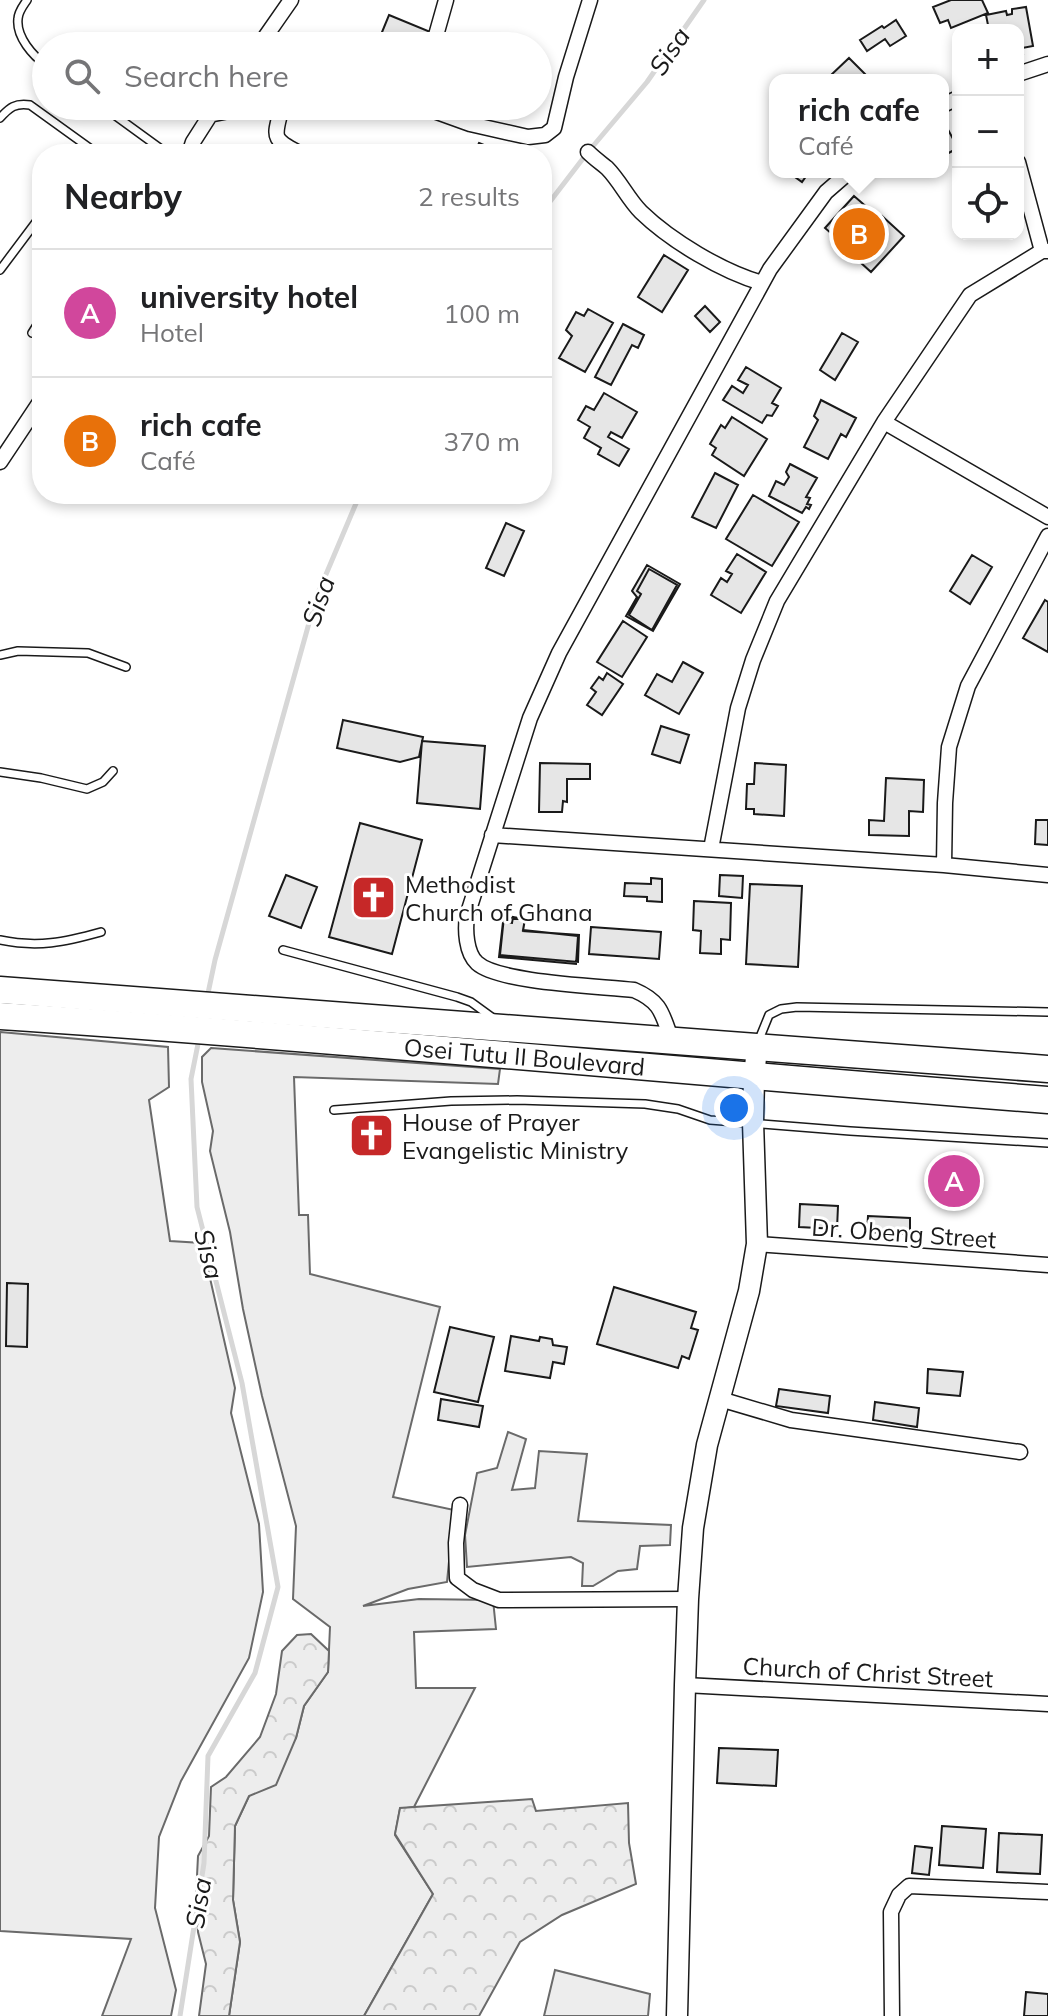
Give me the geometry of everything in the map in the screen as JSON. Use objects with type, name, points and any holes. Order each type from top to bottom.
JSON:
[{"type":"highway","name":"Osei Tutu II Boulevard","points":[[0,990],[145,1013],[254,1022],[754,1078],[1048,1100]]},
{"type":"highway","name":"Osei Tutu II Boulevard","points":[[0,1016],[145,1013]]},
{"type":"highway","name":"Osei Tutu II Boulevard","points":[[254,1022],[503,1028],[1048,1069]]},
{"type":"street","points":[[269,32],[291,0]]},
{"type":"street","points":[[437,32],[446,0]]},
{"type":"street","points":[[459,120],[528,137],[545,135],[554,128],[590,0]]},
{"type":"street","points":[[1024,72],[1048,64]]},
{"type":"street","points":[[192,144],[206,120]]},
{"type":"street","points":[[278,120],[275,133],[277,139],[285,144]]},
{"type":"street","points":[[588,152],[606,167],[649,220],[707,259],[740,277],[762,283]]},
{"type":"street","points":[[711,849],[738,708],[777,601],[884,422],[970,295],[1045,251],[1020,168]]},
{"type":"street","points":[[672,1041],[660,1009],[650,997],[634,990],[526,979],[489,971],[474,961],[465,932],[467,916],[530,718],[559,653],[770,269],[826,192],[842,178]]},
{"type":"street","points":[[0,462],[32,414]]},
{"type":"street","points":[[884,422],[1048,517]]},
{"type":"street","points":[[944,865],[949,747],[968,686],[1048,536]]},
{"type":"street","points":[[492,835],[944,865],[1048,875]]},
{"type":"street","points":[[677,2016],[688,1599],[698,1493],[707,1445],[749,1291],[757,1244],[753,1122],[757,1047]]},
{"type":"street","name":"Dr. Obeng Street","points":[[757,1244],[1048,1265]]},
{"type":"street","points":[[720,1399],[791,1420],[1020,1452]]},
{"type":"street","points":[[460,1505],[456,1543],[457,1578],[473,1590],[499,1600],[688,1599]]},
{"type":"street","name":"Church of Christ Street","points":[[685,1685],[1048,1704]]},
{"type":"street","points":[[892,2016],[891,1912],[899,1895],[909,1886],[1048,1892]]},
{"type":"lane","points":[[27,0],[19,14],[18,26],[32,53]]},
{"type":"lane","points":[[0,118],[11,106],[32,107]]},
{"type":"lane","points":[[49,120],[79,144]]},
{"type":"lane","points":[[121,120],[154,144]]},
{"type":"lane","points":[[0,270],[32,227]]},
{"type":"lane","points":[[0,655],[18,651],[88,653],[126,667]]},
{"type":"lane","points":[[0,772],[87,789],[103,782],[113,771]]},
{"type":"lane","points":[[0,940],[50,944],[101,932]]},
{"type":"lane","points":[[283,950],[457,997],[487,1012],[503,1028]]},
{"type":"lane","points":[[757,1047],[769,1015],[781,1009],[797,1007],[1048,1012]]},
{"type":"lane","points":[[334,1110],[451,1101],[645,1104],[678,1109],[710,1120],[1048,1143]]},
{"type":"green space","points":[[0,1032],[168,1047],[169,1087],[149,1100],[170,1241],[202,1243],[235,1388],[231,1413],[259,1524],[263,1592],[249,1658],[181,1781],[159,1837],[155,1908],[176,1990],[171,2016],[102,2016],[131,1939],[0,1931]]},
{"type":"green space","points":[[211,1048],[500,1069],[498,1084],[294,1077],[299,1215],[308,1215],[310,1274],[440,1307],[393,1497],[454,1510],[447,1582],[408,1589],[363,1606],[419,1599],[493,1600],[496,1629],[414,1632],[416,1688],[475,1688],[414,1807],[400,1809],[395,1835],[433,1894],[364,2016],[229,2016],[240,1942],[233,1900],[235,1826],[249,1796],[296,1738],[304,1706],[328,1672],[330,1627],[293,1599],[296,1526],[262,1396],[230,1232],[210,1151],[213,1131],[202,1082],[202,1057]]},
{"type":"green space","points":[[508,1432],[526,1439],[512,1490],[535,1488],[539,1451],[587,1454],[578,1521],[671,1525],[670,1545],[640,1546],[637,1569],[618,1571],[593,1586],[582,1586],[583,1563],[571,1557],[467,1567],[465,1535],[477,1473],[497,1468]]},
{"type":"green space","points":[[311,1634],[329,1651],[328,1672],[304,1706],[296,1738],[276,1785],[249,1796],[235,1826],[233,1900],[240,1942],[229,2016],[199,2016],[206,1964],[198,1932],[198,1856],[209,1836],[211,1787],[226,1777],[260,1737],[276,1694],[282,1651],[297,1635]]},
{"type":"green space","points":[[532,1799],[536,1811],[628,1803],[629,1843],[636,1884],[562,1915],[520,1942],[479,2016],[364,2016],[433,1894],[395,1834],[400,1808]]},
{"type":"green space","points":[[555,1970],[650,1994],[648,2016],[544,2016]]},
{"type":"building","points":[[951,0],[982,0],[988,13],[961,24],[952,24],[951,28],[948,20],[940,23],[933,7]]},
{"type":"building","points":[[1026,7],[1033,46],[1024,48],[1024,24],[988,24],[986,15],[1006,11],[1007,15],[1012,14],[1012,9]]},
{"type":"building","points":[[389,15],[428,31],[428,32],[382,32]]},
{"type":"building","points":[[896,20],[906,36],[890,46],[885,39],[867,51],[860,40]]},
{"type":"building","points":[[849,58],[865,74],[832,74]]},
{"type":"building","points":[[949,131],[952,151],[949,153]]},
{"type":"building","points":[[854,196],[876,215],[847,247],[825,228]]},
{"type":"building","points":[[882,216],[904,236],[871,272],[849,252]]},
{"type":"building","points":[[664,255],[688,270],[662,312],[638,297]]},
{"type":"building","points":[[705,306],[720,322],[710,332],[695,316]]},
{"type":"building","points":[[588,309],[613,323],[585,372],[559,358],[572,336],[566,330],[576,312],[584,316]]},
{"type":"building","points":[[623,324],[644,335],[638,348],[632,345],[611,385],[595,377]]},
{"type":"building","points":[[842,333],[858,342],[835,380],[820,370]]},
{"type":"building","points":[[746,367],[781,388],[772,403],[778,406],[772,416],[767,415],[762,423],[723,400],[732,386],[743,393],[748,385],[738,380]]},
{"type":"building","points":[[604,393],[637,412],[622,438],[611,432],[608,437],[629,449],[619,466],[598,454],[601,448],[584,438],[590,427],[578,420],[586,406],[594,410]]},
{"type":"building","points":[[821,400],[856,418],[846,437],[841,434],[828,459],[804,447],[818,420],[814,416]]},
{"type":"building","points":[[732,417],[767,439],[744,476],[712,455],[716,448],[710,444],[721,425],[725,428]]},
{"type":"building","points":[[790,464],[817,478],[806,497],[810,498],[807,504],[811,505],[802,513],[769,496],[776,481],[784,485],[789,477],[786,472]]},
{"type":"building","points":[[715,473],[738,485],[716,528],[692,517]]},
{"type":"building","points":[[753,495],[799,522],[772,566],[726,539]]},
{"type":"building","points":[[506,523],[524,531],[504,576],[486,568]]},
{"type":"building","points":[[737,554],[766,572],[741,613],[711,595],[721,578],[727,582],[732,574],[726,571]]},
{"type":"building","points":[[972,555],[992,567],[970,604],[950,591]]},
{"type":"building","points":[[647,565],[680,584],[653,631],[626,616],[637,597],[632,591]]},
{"type":"building","points":[[649,569],[677,585],[652,630],[629,615],[641,594],[637,591]]},
{"type":"building","points":[[1045,600],[1048,602],[1048,652],[1023,638]]},
{"type":"building","points":[[623,621],[647,637],[622,677],[597,662]]},
{"type":"building","points":[[683,662],[703,673],[679,714],[645,695],[657,674],[672,682]]},
{"type":"building","points":[[607,673],[623,684],[602,715],[587,705],[596,692],[591,688],[599,677],[603,680]]},
{"type":"building","points":[[343,720],[423,737],[419,757],[400,762],[337,748]]},
{"type":"building","points":[[661,726],[689,735],[680,763],[652,754]]},
{"type":"building","points":[[422,741],[485,746],[480,809],[417,803]]},
{"type":"building","points":[[540,763],[590,764],[590,779],[567,779],[567,802],[563,801],[562,812],[539,812]]},
{"type":"building","points":[[755,763],[786,765],[784,816],[754,814],[754,809],[746,809],[747,784],[754,784]]},
{"type":"building","points":[[886,778],[924,780],[923,812],[909,811],[909,836],[869,835],[869,820],[884,821]]},
{"type":"building","points":[[1036,820],[1048,820],[1048,845],[1035,844]]},
{"type":"building","points":[[360,823],[422,840],[392,954],[329,937]]},
{"type":"building","points":[[286,875],[317,887],[301,928],[269,916]]},
{"type":"building","points":[[720,875],[743,876],[742,898],[719,896]]},
{"type":"building","points":[[651,878],[662,879],[662,902],[647,901],[647,897],[624,896],[625,883],[651,884]]},
{"type":"building","points":[[750,884],[802,886],[798,967],[746,964]]},
{"type":"building","points":[[694,901],[731,903],[730,940],[721,939],[721,954],[700,953],[701,931],[693,930]]},
{"type":"building","points":[[504,917],[525,919],[523,931],[579,935],[578,962],[500,955]]},
{"type":"building","points":[[513,917],[525,919],[523,930],[578,936],[576,964],[499,957],[503,922],[512,923]]},
{"type":"building","points":[[591,927],[661,932],[659,959],[589,954]]},
{"type":"building","points":[[800,1204],[838,1206],[837,1229],[799,1227]]},
{"type":"building","points":[[868,1216],[910,1218],[910,1234],[867,1232]]},
{"type":"building","points":[[7,1283],[28,1284],[27,1347],[6,1346]]},
{"type":"building","points":[[614,1287],[696,1312],[691,1328],[698,1330],[689,1359],[682,1356],[678,1368],[597,1344]]},
{"type":"building","points":[[450,1327],[494,1337],[478,1402],[434,1392]]},
{"type":"building","points":[[511,1336],[539,1341],[540,1337],[552,1339],[553,1345],[567,1347],[564,1364],[553,1362],[550,1378],[505,1371]]},
{"type":"building","points":[[928,1369],[963,1372],[960,1396],[927,1393]]},
{"type":"building","points":[[779,1389],[830,1396],[828,1413],[776,1406]]},
{"type":"building","points":[[441,1399],[483,1406],[479,1427],[438,1420]]},
{"type":"building","points":[[875,1402],[919,1408],[917,1427],[873,1420]]},
{"type":"building","points":[[719,1748],[778,1750],[776,1786],[717,1783]]},
{"type":"building","points":[[942,1826],[986,1829],[983,1868],[939,1865]]},
{"type":"building","points":[[999,1833],[1042,1835],[1040,1874],[997,1872]]},
{"type":"building","points":[[915,1846],[932,1848],[929,1875],[912,1873]]},
{"type":"building","points":[[1026,1992],[1048,1994],[1048,2016],[1024,2016]]},
{"type":"waterway","name":"Sisa","points":[[552,199],[647,82],[704,0]]},
{"type":"waterway","name":"Sisa","points":[[207,998],[316,598],[356,504]]},
{"type":"waterway","name":"Sisa","points":[[180,2016],[204,1863],[208,1756],[255,1673],[278,1587],[242,1383],[197,1207],[191,1079],[199,1039]]},
{"type":"place","name":"rich cafe","points":[[859,234]]},
{"type":"place","name":"Methodist Church of Ghana","points":[[374,898]]},
{"type":"place","name":"House of Prayer Evangelistic Ministry","points":[[371,1136]]},
{"type":"place","name":"university hotel","points":[[954,1181]]}]
